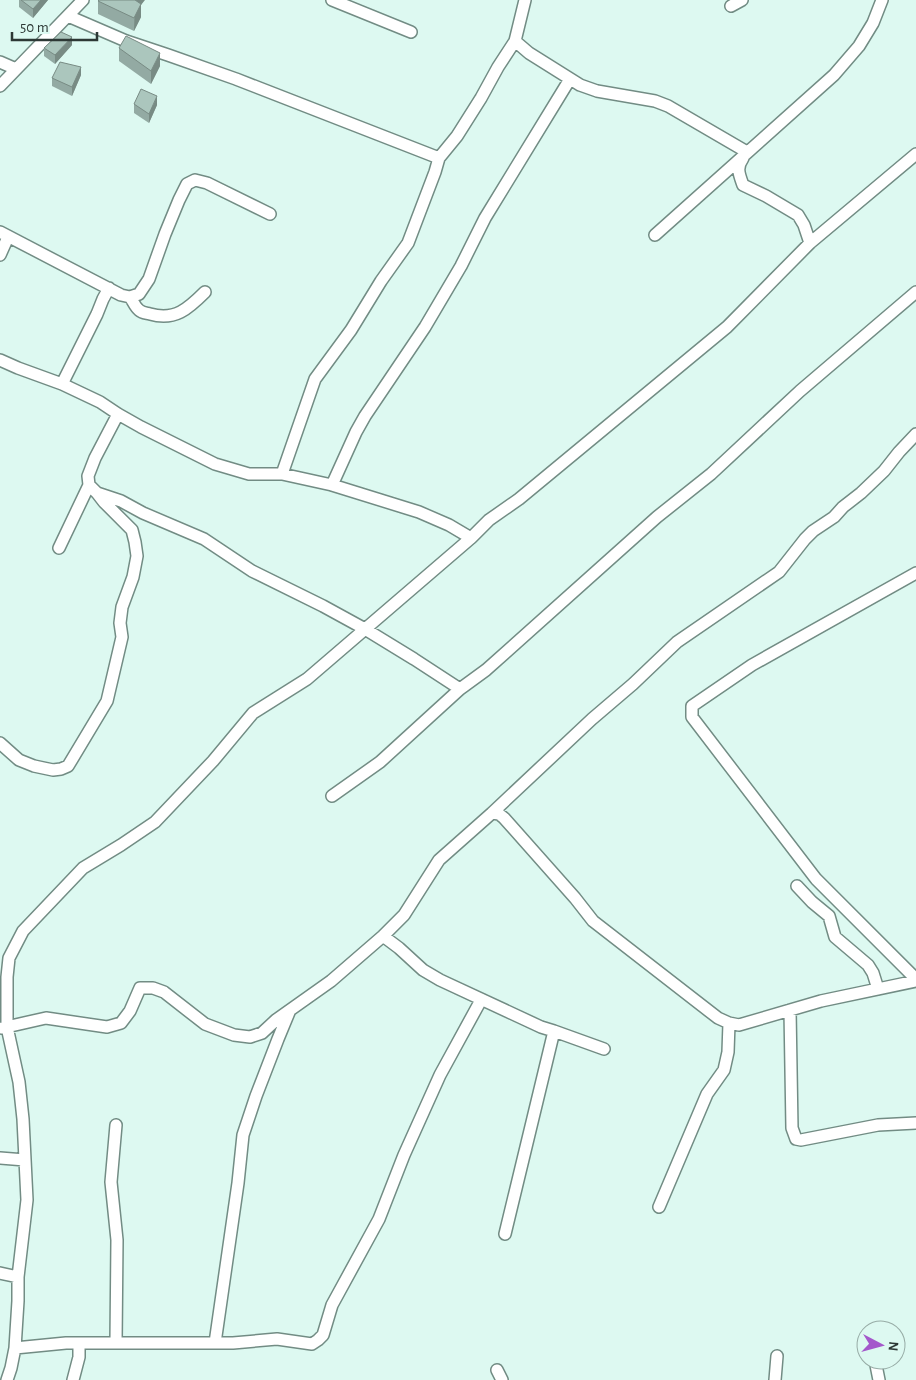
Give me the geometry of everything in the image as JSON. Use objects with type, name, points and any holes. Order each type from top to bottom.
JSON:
[{"type":"street","points":[[0,86],[83,0]]},
{"type":"street","points":[[332,0],[411,32]]},
{"type":"street","points":[[282,474],[315,379],[351,330],[408,242],[439,158],[457,136],[515,41],[525,0]]},
{"type":"street","points":[[731,6],[742,0]]},
{"type":"street","points":[[656,235],[834,75],[859,46],[873,23],[882,0]]},
{"type":"street","points":[[68,16],[126,42],[236,79],[439,158]]},
{"type":"street","points":[[515,41],[529,53],[580,85],[597,91],[655,101],[668,106],[747,152]]},
{"type":"street","points":[[0,62],[16,70]]},
{"type":"street","points":[[332,485],[365,416],[425,327],[461,266],[485,218],[570,79]]},
{"type":"street","points":[[747,152],[740,162],[738,174],[743,185],[798,215],[804,225],[810,243]]},
{"type":"street","points":[[7,1380],[14,1348],[18,1277],[27,1200],[19,1082],[4,1028],[4,975],[9,958],[23,931],[83,868],[155,822],[213,761],[253,713],[307,678],[490,520],[519,499],[727,327],[810,243],[916,154]]},
{"type":"street","points":[[0,255],[4,235],[130,297],[139,294],[149,279],[172,217],[187,184],[195,180],[208,183],[270,214]]},
{"type":"street","points":[[62,384],[109,288]]},
{"type":"street","points":[[130,297],[140,312],[166,317],[186,309],[205,292]]},
{"type":"street","points":[[332,796],[380,762],[460,690],[486,670],[657,516],[711,474],[800,391],[916,292]]},
{"type":"street","points":[[0,360],[62,384],[100,402],[118,414],[215,464],[248,474],[282,474],[332,485],[419,512],[449,525],[471,538]]},
{"type":"street","points":[[0,743],[19,760],[34,766],[53,770],[61,769],[68,766],[107,700],[122,637],[120,623],[122,607],[133,577],[137,556],[132,530],[93,489],[88,476],[95,458],[118,414]]},
{"type":"street","points":[[4,1028],[46,1018],[107,1028],[121,1022],[130,1011],[140,988],[153,988],[164,992],[206,1024],[234,1035],[250,1037],[262,1033],[276,1020],[331,981],[383,936],[404,916],[440,860],[677,642],[779,572],[805,539],[834,517],[884,471],[916,434]]},
{"type":"street","points":[[93,489],[204,539],[252,571],[324,606],[364,629],[460,690]]},
{"type":"street","points":[[59,548],[93,489]]},
{"type":"street","points":[[914,579],[752,665],[692,706],[692,717],[816,880],[916,980]]},
{"type":"street","points":[[492,813],[499,814],[504,818],[593,921],[718,1018],[729,1023],[739,1025],[821,1001],[916,980]]},
{"type":"street","points":[[797,886],[829,916],[835,937],[868,965],[873,973],[878,989]]},
{"type":"street","points":[[383,936],[423,970],[440,980],[541,1028],[604,1049]]},
{"type":"street","points":[[14,1348],[50,1344],[233,1344],[277,1339],[312,1344],[318,1340],[323,1335],[332,1305],[379,1219],[404,1155],[440,1075],[481,1000]]},
{"type":"street","points":[[215,1343],[243,1136],[256,1096],[291,1009]]},
{"type":"street","points":[[790,1010],[792,1128],[796,1139],[801,1140],[878,1126],[916,1123]]},
{"type":"street","points":[[659,1207],[707,1094],[724,1070],[728,1052],[729,1023]]},
{"type":"street","points":[[505,1234],[554,1031]]},
{"type":"street","points":[[116,1125],[111,1182],[117,1240],[116,1343]]},
{"type":"street","points":[[0,1158],[25,1160]]},
{"type":"street","points":[[0,1274],[18,1277]]},
{"type":"street","points":[[73,1380],[79,1357],[79,1344]]},
{"type":"street","points":[[775,1380],[777,1356]]},
{"type":"building","points":[[21,0],[41,0],[33,9]]},
{"type":"building","points":[[99,0],[135,0],[141,4],[134,18]]},
{"type":"building","points":[[61,32],[72,37],[55,55],[44,48]]},
{"type":"building","points":[[126,36],[160,53],[151,71],[119,48]]},
{"type":"building","points":[[60,62],[81,67],[72,87],[52,78]]},
{"type":"building","points":[[141,89],[157,96],[149,114],[134,104]]}]
